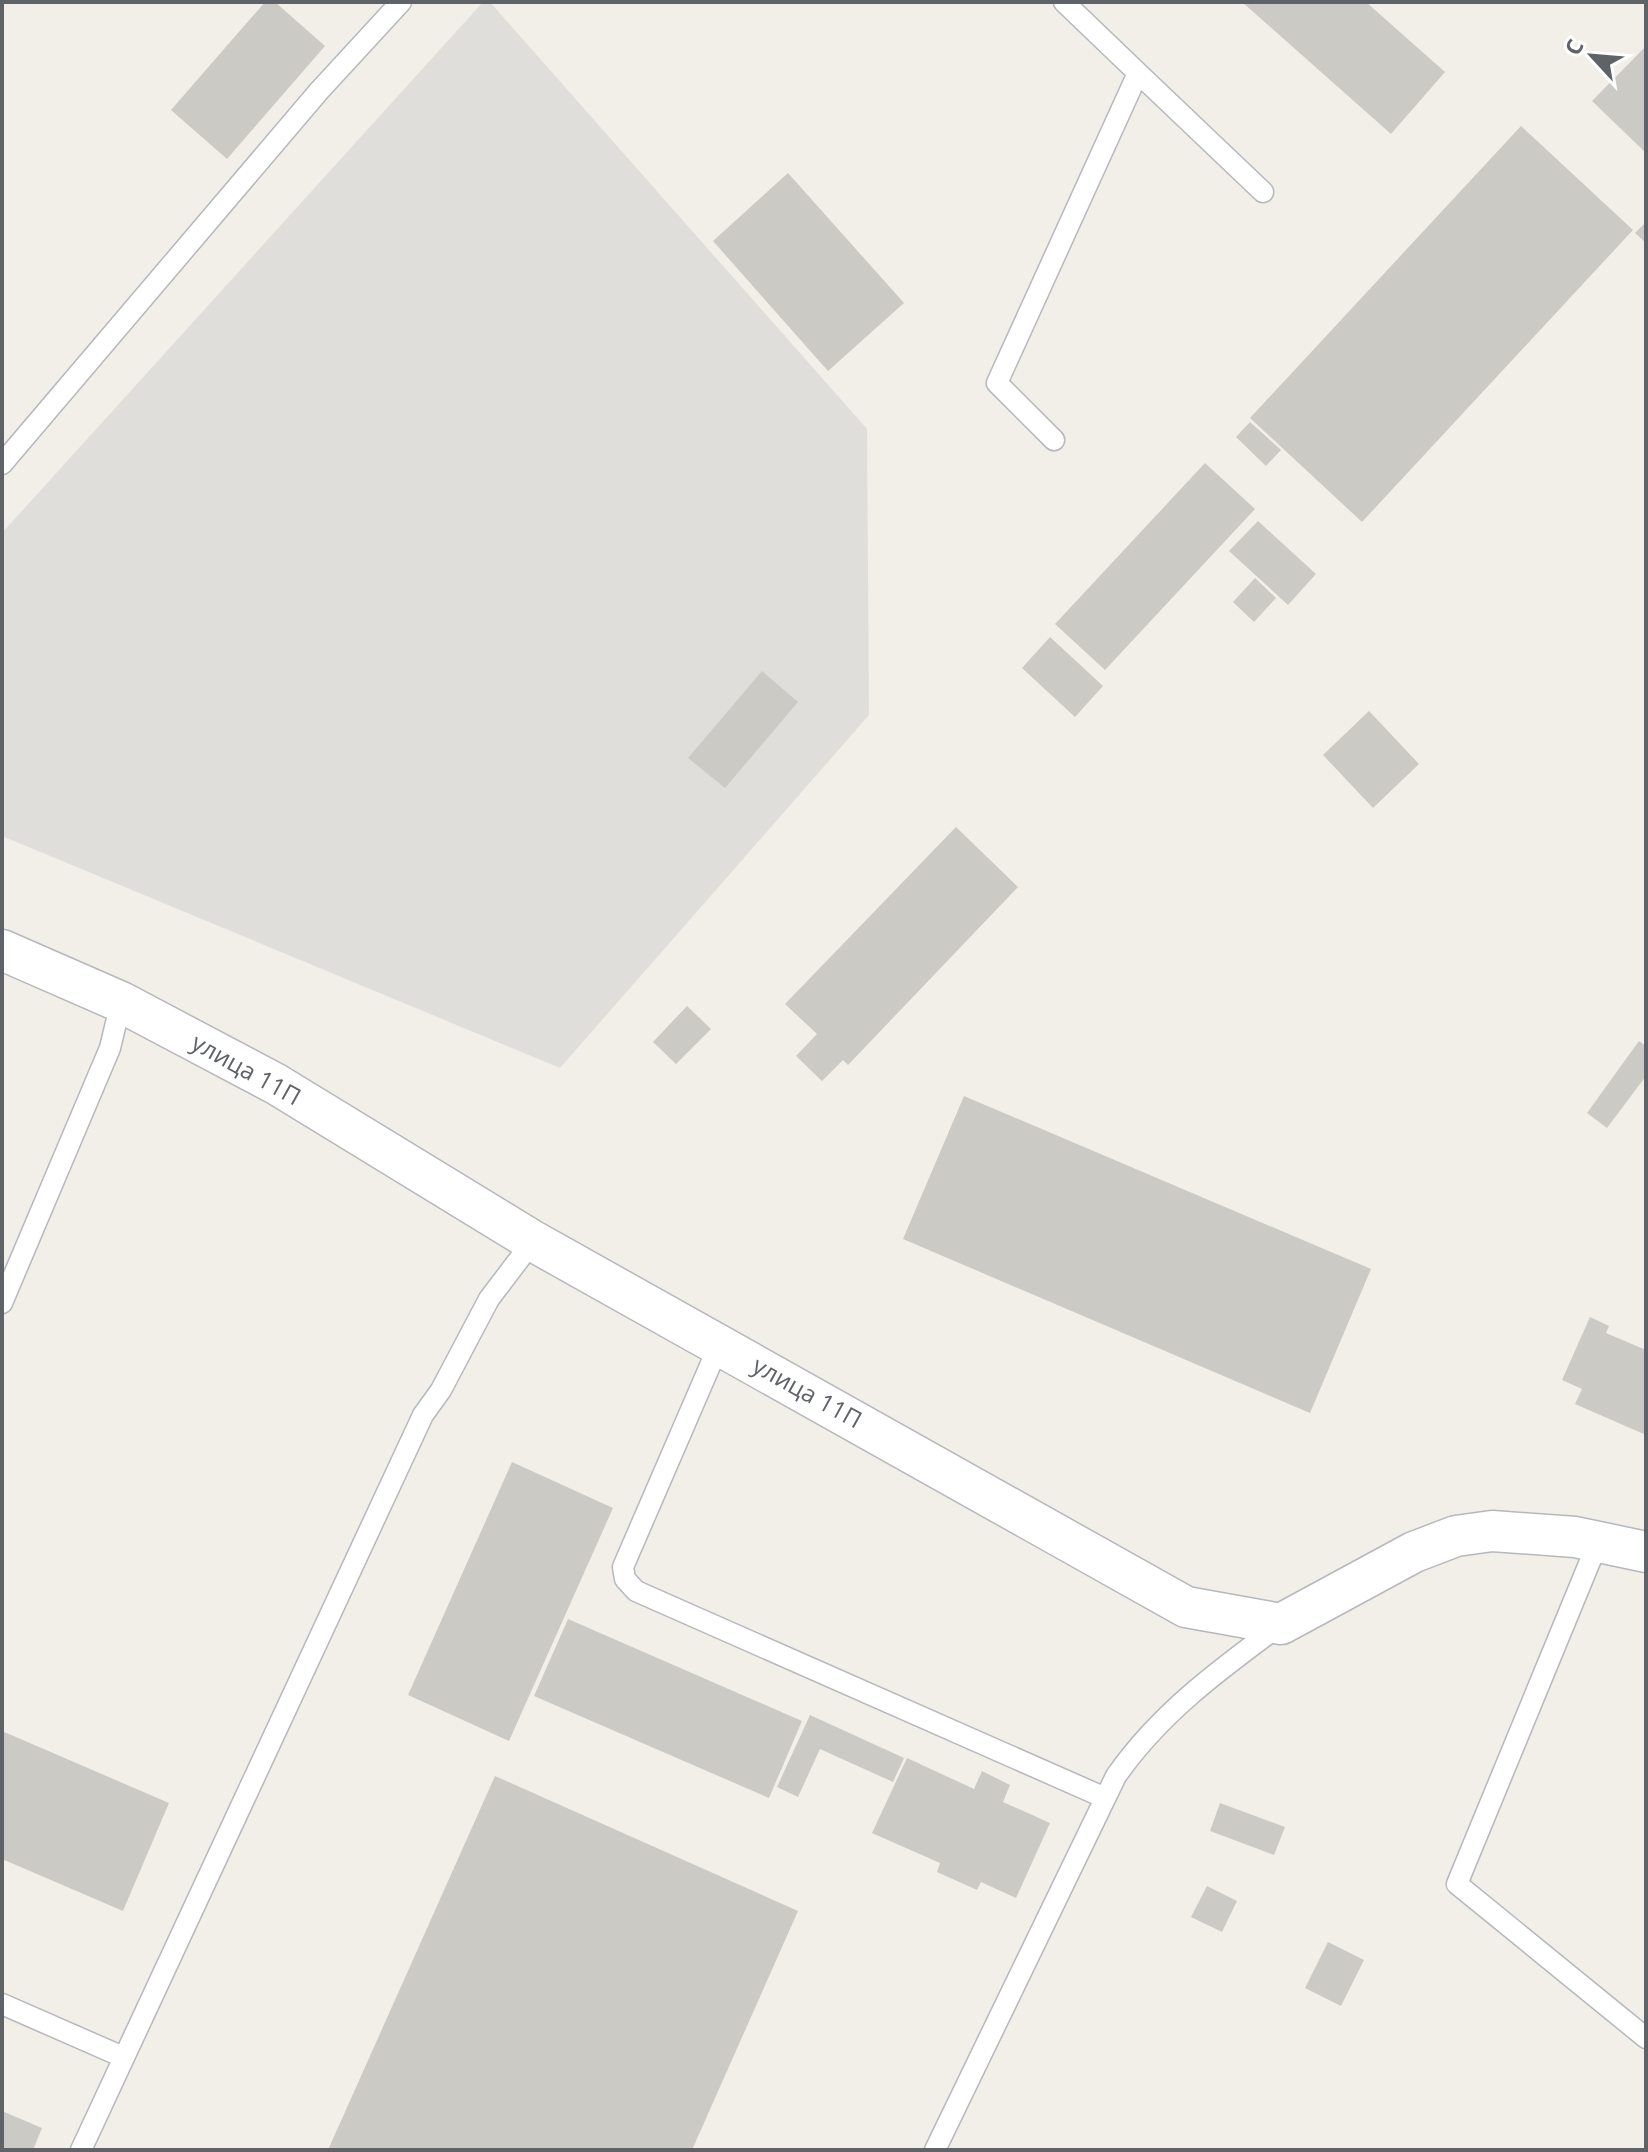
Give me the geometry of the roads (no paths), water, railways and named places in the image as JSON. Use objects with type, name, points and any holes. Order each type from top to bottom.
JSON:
[{"type":"street","name":"улица 11П","points":[[2,950],[121,1002],[276,1084],[533,1241],[1186,1607],[1281,1624]]},
{"type":"street","points":[[1281,1624],[1414,1552],[1456,1536],[1492,1531],[1530,1532],[1646,1552]]},
{"type":"lane","points":[[2,464],[319,91],[401,2]]},
{"type":"lane","points":[[1064,2],[1263,192]]},
{"type":"lane","points":[[1054,440],[997,383],[1138,73]]},
{"type":"lane","points":[[2,1303],[110,1048],[121,1002]]},
{"type":"lane","points":[[81,2150],[423,1415],[489,1299],[533,1241]]},
{"type":"lane","points":[[719,1345],[623,1567],[625,1579],[636,1591],[1103,1797]]},
{"type":"lane","points":[[1598,1542],[1457,1884],[1646,2038]]},
{"type":"lane","points":[[935,2150],[1103,1797],[1137,1746],[1170,1711],[1281,1624]]},
{"type":"lane","points":[[2,2004],[123,2057]]}]
